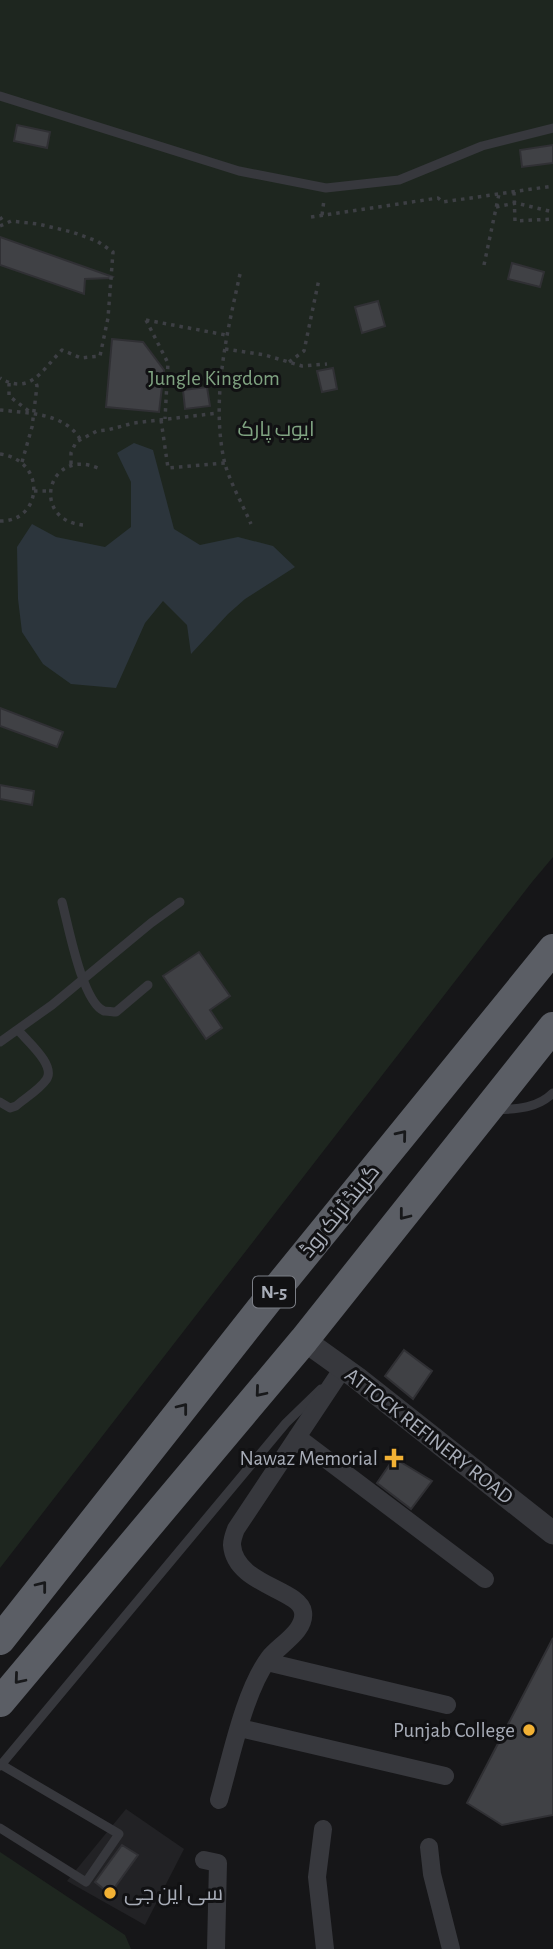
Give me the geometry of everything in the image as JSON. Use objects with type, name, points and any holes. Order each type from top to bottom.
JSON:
[{"type":"highway","name":"گرینڈ ٹرنک روڈ","points":[[0,1640],[271,1296],[553,948]]},
{"type":"highway","name":"N-5","points":[[0,1702],[304,1340],[553,1027]]},
{"type":"street","name":"ATTOCK REFINERY ROAD","points":[[304,1340],[553,1533]]},
{"type":"street","points":[[219,1800],[254,1683],[267,1662],[299,1627],[304,1614],[300,1604],[247,1573],[236,1557],[232,1544],[236,1530],[343,1368]]},
{"type":"street","points":[[297,1437],[485,1578]]},
{"type":"street","points":[[267,1662],[447,1705]]},
{"type":"street","points":[[240,1728],[445,1776]]},
{"type":"street","points":[[323,1829],[317,1877],[325,1949]]},
{"type":"street","points":[[429,1847],[432,1874],[451,1949]]},
{"type":"street","points":[[204,1860],[218,1863],[216,1949]]},
{"type":"lane","points":[[0,96],[239,171],[326,188],[399,180],[482,146],[553,128]]},
{"type":"lane","points":[[62,902],[82,980],[97,1006],[105,1011],[116,1012],[148,985]]},
{"type":"lane","points":[[0,1042],[180,902]]},
{"type":"lane","points":[[0,1102],[10,1108],[16,1106],[47,1080],[49,1073],[48,1065],[18,1030]]},
{"type":"lane","points":[[487,1111],[528,1108],[546,1100],[553,1093]]},
{"type":"lane","points":[[0,1828],[86,1882],[119,1834],[0,1764],[286,1423],[343,1368]]},
{"type":"path","points":[[311,217],[438,198],[443,202],[553,186]]},
{"type":"path","points":[[514,192],[515,221],[553,219]]},
{"type":"path","points":[[484,265],[499,194]]},
{"type":"path","points":[[496,207],[516,203],[553,212]]},
{"type":"path","points":[[544,210],[544,219]]},
{"type":"path","points":[[0,217],[3,225],[11,221],[72,232],[113,252],[108,318],[100,356],[81,358],[62,350],[31,382],[21,385],[9,383],[0,377]]},
{"type":"path","points":[[240,274],[227,335],[218,413],[225,463],[251,524]]},
{"type":"path","points":[[288,363],[304,351],[319,279]]},
{"type":"path","points":[[225,463],[168,468],[163,419],[169,363],[146,320],[227,335]]},
{"type":"path","points":[[225,349],[265,355],[302,366],[327,364]]},
{"type":"path","points":[[22,462],[32,427],[37,386],[35,378]]},
{"type":"path","points":[[9,383],[9,396],[33,414]]},
{"type":"path","points":[[0,410],[33,414],[63,422],[71,426],[80,439]]},
{"type":"path","points":[[71,464],[73,446],[97,430],[107,430],[134,422],[218,413]]},
{"type":"path","points":[[0,454],[12,456],[22,462],[29,470],[34,491],[25,511],[16,518],[0,521]]},
{"type":"path","points":[[83,525],[72,524],[55,512],[50,491],[59,472],[71,464],[88,464],[98,468]]},
{"type":"path","points":[[34,491],[50,491]]},
{"type":"shaded area","points":[[134,443],[153,450],[174,529],[200,545],[238,537],[273,546],[295,567],[245,599],[191,654],[187,625],[163,601],[145,623],[116,688],[71,684],[43,664],[22,632],[17,547],[32,524],[56,537],[105,547],[131,527],[131,482],[117,453]]},
{"type":"shaded area","points":[[126,1809],[184,1849],[145,1925],[67,1881]]},
{"type":"green space","name":"ایوب پارک","points":[[0,0],[553,0],[553,857],[0,1568]]},
{"type":"green space","points":[[0,1852],[125,1935],[131,1949],[0,1949]]},
{"type":"building","points":[[17,125],[50,132],[47,148],[14,141]]},
{"type":"building","points":[[553,145],[553,163],[522,167],[520,150]]},
{"type":"building","points":[[0,237],[113,277],[85,279],[84,294],[0,265]]},
{"type":"building","points":[[512,263],[544,272],[540,287],[508,279]]},
{"type":"building","points":[[378,301],[385,326],[362,333],[355,307]]},
{"type":"building","points":[[112,339],[143,342],[164,370],[159,412],[106,407]]},
{"type":"building","points":[[333,368],[337,389],[322,392],[317,371]]},
{"type":"building","points":[[207,387],[210,406],[185,409],[183,390]]},
{"type":"building","points":[[0,708],[63,732],[57,747],[0,726]]},
{"type":"building","points":[[0,785],[34,791],[32,805],[0,799]]},
{"type":"building","points":[[199,952],[230,996],[210,1010],[222,1028],[206,1039],[163,976]]},
{"type":"building","points":[[404,1350],[432,1371],[413,1399],[385,1376]]},
{"type":"building","points":[[394,1458],[432,1481],[411,1509],[377,1483]]},
{"type":"building","name":"Punjab College","points":[[553,1638],[553,1815],[502,1825],[467,1803]]},
{"type":"building","points":[[122,1845],[138,1855],[110,1894],[95,1882]]},
{"type":"place","name":"Nawaz Memorial","points":[[394,1458]]},
{"type":"place","name":"Punjab College","points":[[529,1730]]},
{"type":"place","name":"سی این جی","points":[[110,1893]]},
{"type":"park label","name":"Jungle Kingdom","points":[[214,378]]}]
